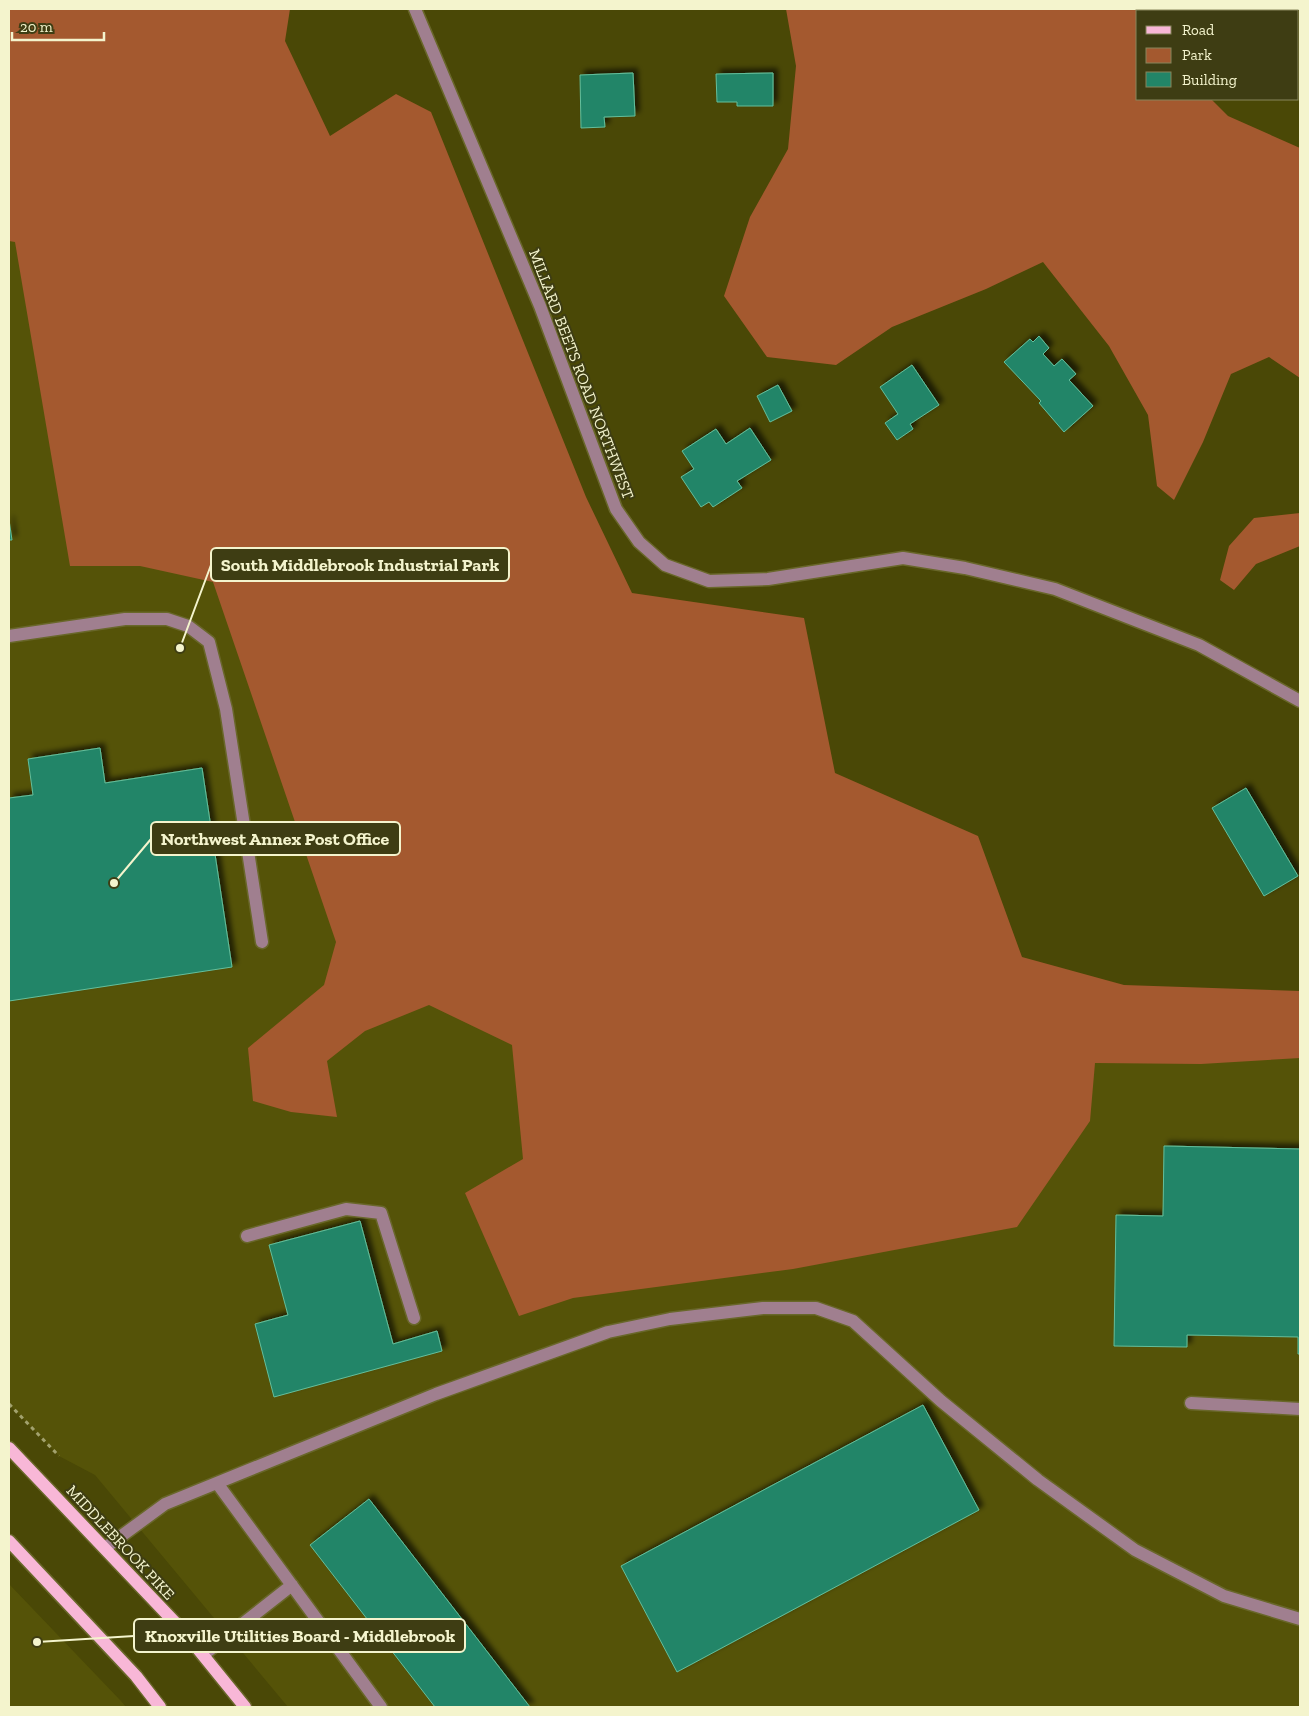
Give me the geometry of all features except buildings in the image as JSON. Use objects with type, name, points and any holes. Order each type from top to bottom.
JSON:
[{"type":"main road","name":"MIDDLEBROOK PIKE","points":[[9,1448],[105,1548],[202,1655],[245,1707]]},
{"type":"main road","points":[[9,1541],[136,1676],[160,1707]]},
{"type":"street","name":"MILLARD BEETS ROAD NORTHWEST","points":[[415,9],[540,306],[616,509],[639,542],[665,565],[709,580],[768,579],[903,558],[965,568],[1055,589],[1199,645],[1300,700]]},
{"type":"street","points":[[9,636],[125,619],[167,619],[188,626],[209,642],[226,709],[262,942]]},
{"type":"street","points":[[247,1236],[346,1209],[381,1213],[414,1318]]},
{"type":"street","points":[[105,1548],[165,1504],[436,1394],[608,1332],[670,1319],[762,1308],[816,1308],[852,1321],[941,1401],[1038,1480],[1135,1550],[1224,1596],[1300,1619]]},
{"type":"street","points":[[1191,1403],[1300,1409]]},
{"type":"street","points":[[217,1483],[381,1707]]},
{"type":"street","points":[[202,1655],[292,1585]]},
{"type":"path","points":[[9,1404],[59,1456]]},
{"type":"shaded area","points":[[9,9],[49,9],[542,978],[1300,1010],[1300,1707],[288,1707],[95,1475],[59,1456],[9,1404]]},
{"type":"shaded area","points":[[9,1584],[120,1700],[126,1707],[9,1707]]},
{"type":"green space","points":[[9,9],[290,9],[285,41],[330,136],[396,94],[431,112],[586,497],[632,593],[804,618],[835,773],[978,836],[1022,957],[1124,985],[1300,991],[1300,1058],[1201,1064],[1095,1063],[1090,1121],[1017,1227],[793,1269],[573,1298],[519,1316],[465,1193],[523,1159],[512,1045],[429,1005],[365,1031],[327,1061],[337,1117],[291,1112],[253,1101],[248,1048],[324,985],[336,942],[213,582],[140,566],[70,566],[15,242],[9,241]]},
{"type":"green space","points":[[786,9],[1137,9],[1136,100],[1212,100],[1228,116],[1300,148],[1300,378],[1269,357],[1231,374],[1203,442],[1174,500],[1157,486],[1148,415],[1109,346],[1043,262],[986,289],[892,327],[836,365],[767,357],[724,296],[750,217],[788,149],[796,66]]},
{"type":"green space","points":[[1300,513],[1300,546],[1256,564],[1234,590],[1220,580],[1229,546],[1254,518]]},
{"type":"place","name":"South Middlebrook Industrial Park","points":[[180,648]]},
{"type":"place","name":"Northwest Annex Post Office","points":[[114,883]]},
{"type":"place","name":"Knoxville Utilities Board - Middlebrook","points":[[37,1642]]}]
